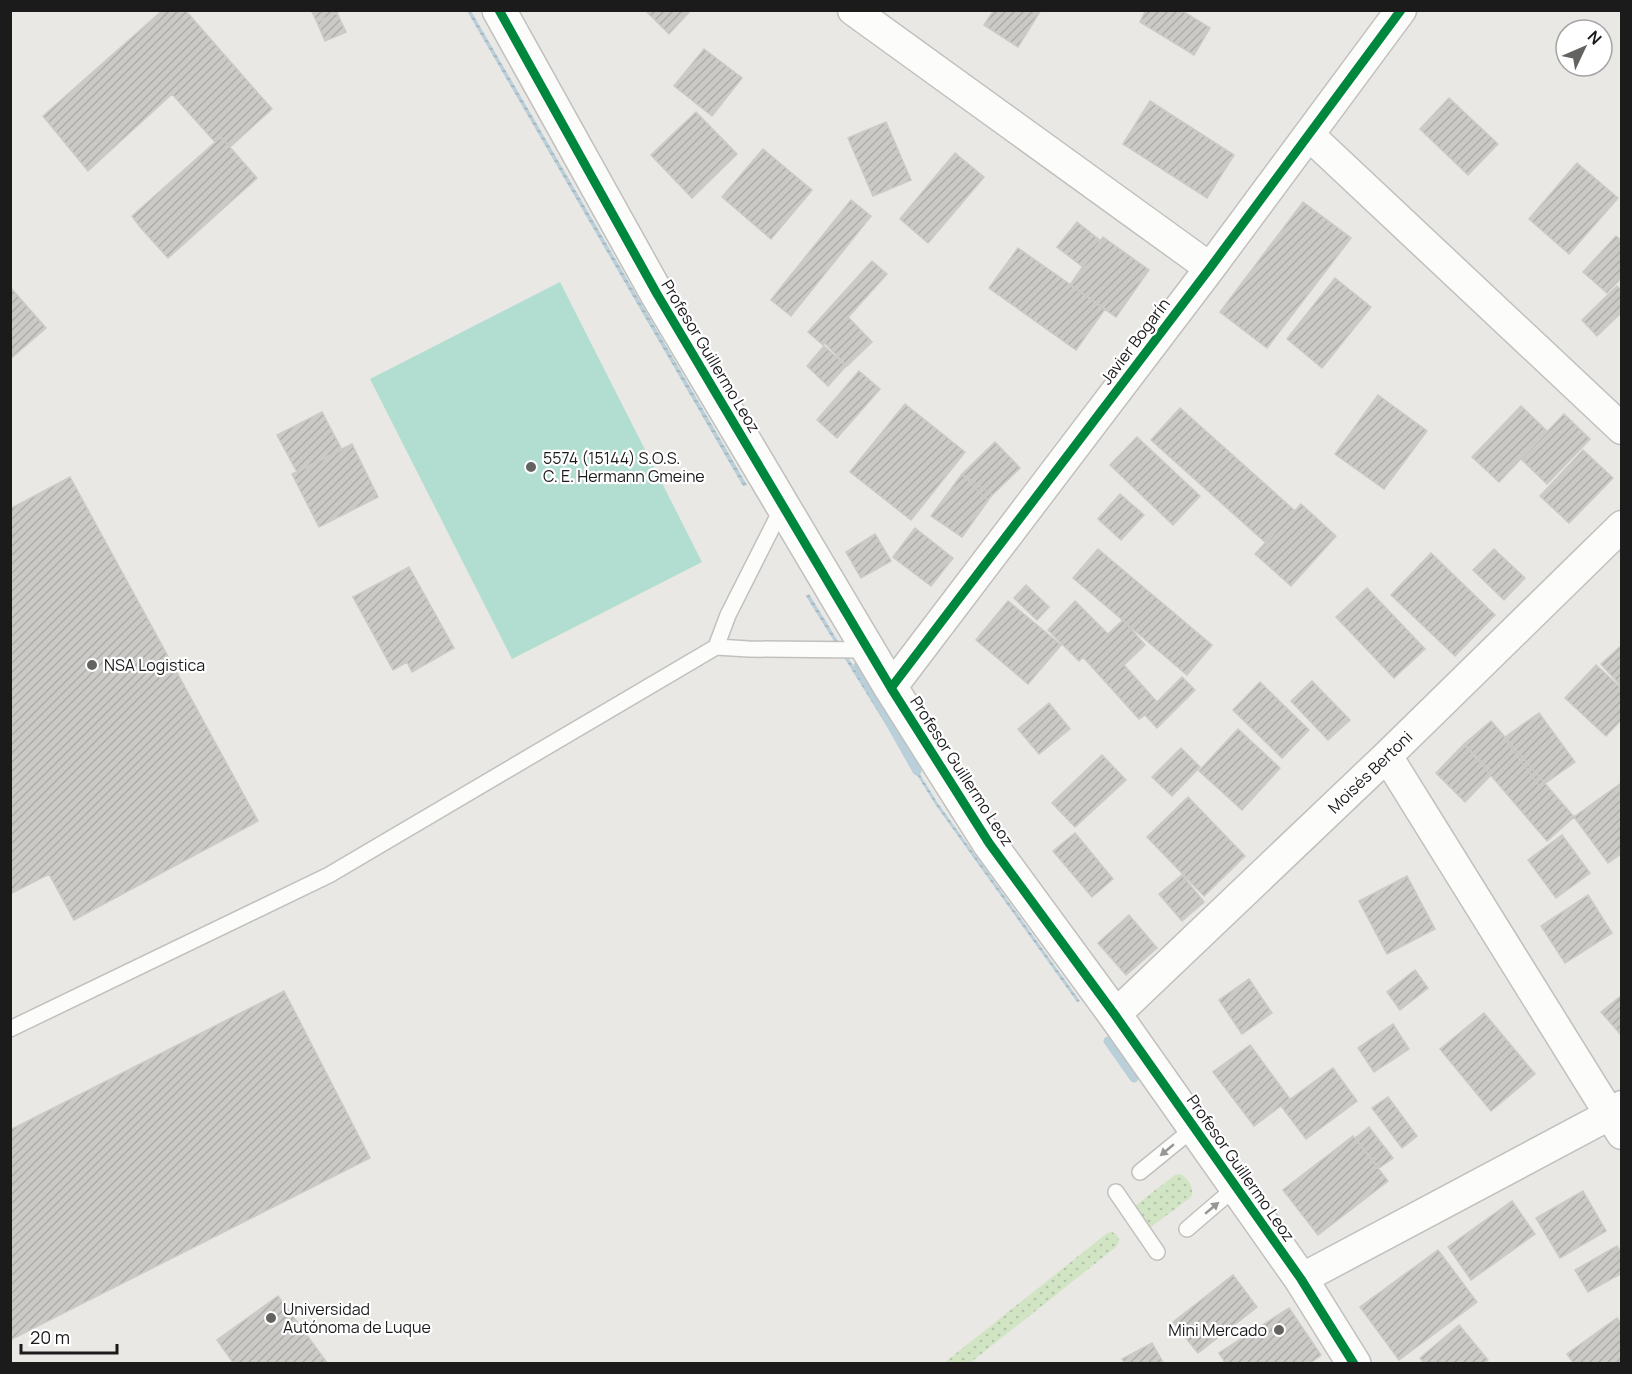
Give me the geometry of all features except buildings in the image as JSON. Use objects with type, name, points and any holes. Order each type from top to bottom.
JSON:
[{"type":"street","name":"Profesor Guillermo Leoz","points":[[499,10],[657,294],[891,688],[990,843],[1115,1014],[1301,1279],[1352,1363]]},
{"type":"street","points":[[853,10],[1210,268]]},
{"type":"street","name":"Javier Bogarín","points":[[891,688],[1210,268],[1401,10]]},
{"type":"street","points":[[1308,135],[1622,429]]},
{"type":"street","name":"Moisés Bertoni","points":[[1115,1014],[1388,756],[1622,526]]},
{"type":"street","points":[[1301,1279],[1617,1118],[1388,756]]},
{"type":"lane","points":[[716,647],[728,615],[783,507]]},
{"type":"lane","points":[[10,1029],[329,875],[716,647],[868,650]]},
{"type":"lane","points":[[1140,1172],[1194,1128]]},
{"type":"lane","points":[[1187,1229],[1236,1188]]},
{"type":"lane","points":[[1116,1192],[1157,1252]]},
{"type":"green space","points":[[560,282],[702,562],[512,659],[370,379]]},
{"type":"green space","points":[[1180,1174],[1190,1184],[1191,1197],[1151,1227],[1147,1227],[1133,1210],[1136,1205],[1175,1175]]},
{"type":"green space","points":[[1111,1232],[1118,1238],[1116,1247],[970,1363],[944,1363],[1106,1234]]},
{"type":"water","points":[[467,11],[471,11],[747,485],[743,486]]},
{"type":"water","points":[[809,594],[937,802],[1080,1001],[1077,1002],[935,804],[806,596]]},
{"type":"waterway","points":[[858,666],[917,771]]},
{"type":"waterway","points":[[1108,1041],[1134,1078]]},
{"type":"cycle path","points":[[499,10],[657,294],[891,688],[989,843],[1115,1015],[1301,1279],[1354,1364]]},
{"type":"cycle path","points":[[891,688],[1210,268],[1401,10]]},
{"type":"place","name":"5574 (15144) S.O.S. C. E. Hermann Gmeine","points":[[531,467]]},
{"type":"place","name":"NSA Logistica","points":[[92,665]]},
{"type":"place","name":"Universidad Autónoma de Luque","points":[[271,1318]]},
{"type":"place","name":"Mini Mercado","points":[[1279,1330]]}]
